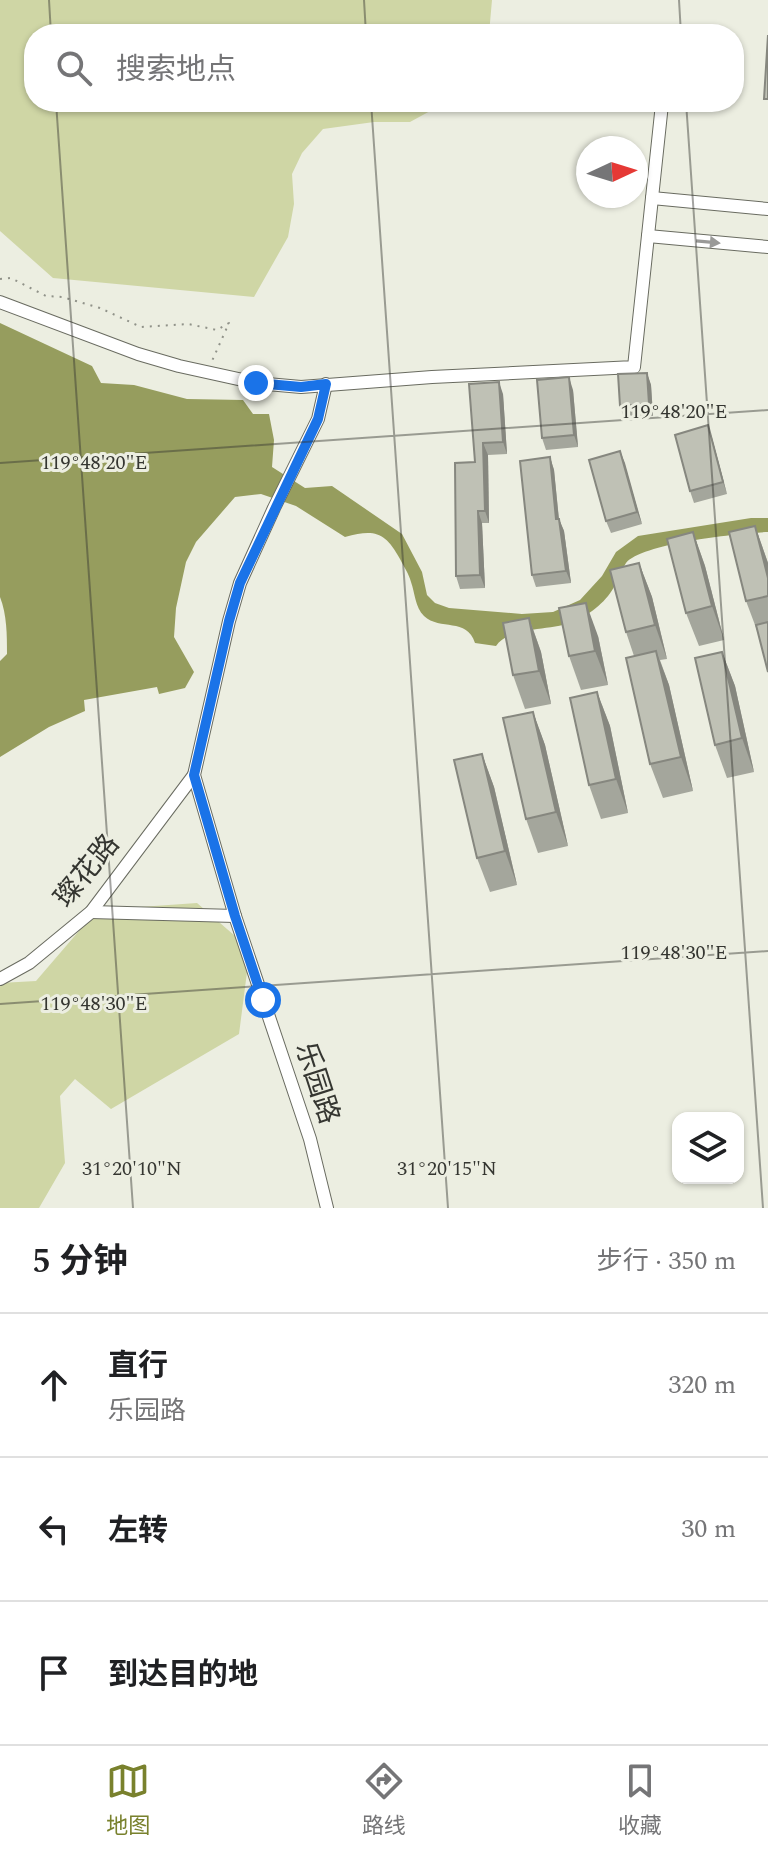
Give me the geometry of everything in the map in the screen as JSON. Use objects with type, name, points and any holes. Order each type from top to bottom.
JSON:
[{"type":"street","points":[[0,302],[138,354],[256,383],[301,387],[634,367],[661,112]]},
{"type":"street","points":[[652,198],[768,209]]},
{"type":"street","points":[[648,236],[768,247]]},
{"type":"street","name":"乐园路","points":[[326,384],[318,419],[240,583],[194,775],[235,916],[310,1139],[327,1208]]},
{"type":"street","name":"璨花路","points":[[0,979],[29,963],[91,912],[194,775]]},
{"type":"street","points":[[91,912],[235,916]]},
{"type":"path","points":[[0,279],[11,278],[46,296],[62,297],[100,308],[141,327],[188,324],[217,330],[229,323],[207,372]]},
{"type":"shaded area","points":[[0,0],[492,0],[490,24],[24,24],[24,112],[428,112],[410,122],[374,122],[323,129],[302,153],[292,174],[294,204],[288,237],[254,297],[53,278],[0,231]]},
{"type":"shaded area","points":[[0,323],[92,366],[101,383],[134,385],[187,399],[243,400],[253,414],[269,414],[274,440],[272,467],[305,488],[332,486],[402,534],[422,572],[427,595],[435,603],[449,608],[522,614],[553,612],[580,600],[602,576],[616,552],[638,536],[751,518],[768,518],[768,532],[693,540],[636,556],[626,563],[608,596],[587,615],[566,624],[511,635],[496,646],[475,643],[466,630],[424,616],[406,570],[384,538],[372,533],[345,537],[296,506],[261,494],[235,497],[196,542],[186,562],[176,608],[174,637],[194,672],[185,688],[159,694],[157,687],[84,700],[85,711],[49,727],[0,757],[0,661],[7,654],[7,632],[0,597]]},
{"type":"shaded area","points":[[197,903],[250,949],[239,1034],[111,1109],[75,1079],[60,1096],[65,1163],[39,1208],[0,1208],[0,983],[36,981],[97,910]]},
{"type":"building","points":[[768,35],[768,99],[764,99]]},
{"type":"building","points":[[647,373],[649,404],[620,406],[618,374]]},
{"type":"building","points":[[569,377],[574,435],[542,438],[537,380]]},
{"type":"building","points":[[499,382],[503,442],[483,443],[485,511],[478,511],[480,575],[456,576],[455,463],[475,462],[469,384]]},
{"type":"building","points":[[708,425],[723,482],[690,491],[675,435]]},
{"type":"building","points":[[620,451],[637,512],[606,521],[589,460]]},
{"type":"building","points":[[550,457],[556,519],[559,519],[566,571],[532,575],[520,461]]},
{"type":"building","points":[[755,526],[768,578],[768,596],[746,601],[729,532]]},
{"type":"building","points":[[693,532],[712,606],[686,613],[667,539]]},
{"type":"building","points":[[639,563],[655,625],[626,632],[610,570]]},
{"type":"building","points":[[586,603],[595,651],[569,656],[559,608]]},
{"type":"building","points":[[529,618],[539,671],[513,675],[503,623]]},
{"type":"building","points":[[768,622],[768,672],[756,625]]},
{"type":"building","points":[[656,651],[681,757],[650,764],[626,658]]},
{"type":"building","points":[[722,652],[742,738],[715,745],[695,658]]},
{"type":"building","points":[[597,692],[616,779],[589,785],[570,698]]},
{"type":"building","points":[[533,712],[556,812],[526,819],[503,718]]},
{"type":"building","points":[[482,754],[505,851],[477,858],[454,760]]},
{"type":"route","points":[[256,383],[301,387],[326,384],[318,419],[240,583],[194,775],[263,1000]]}]
